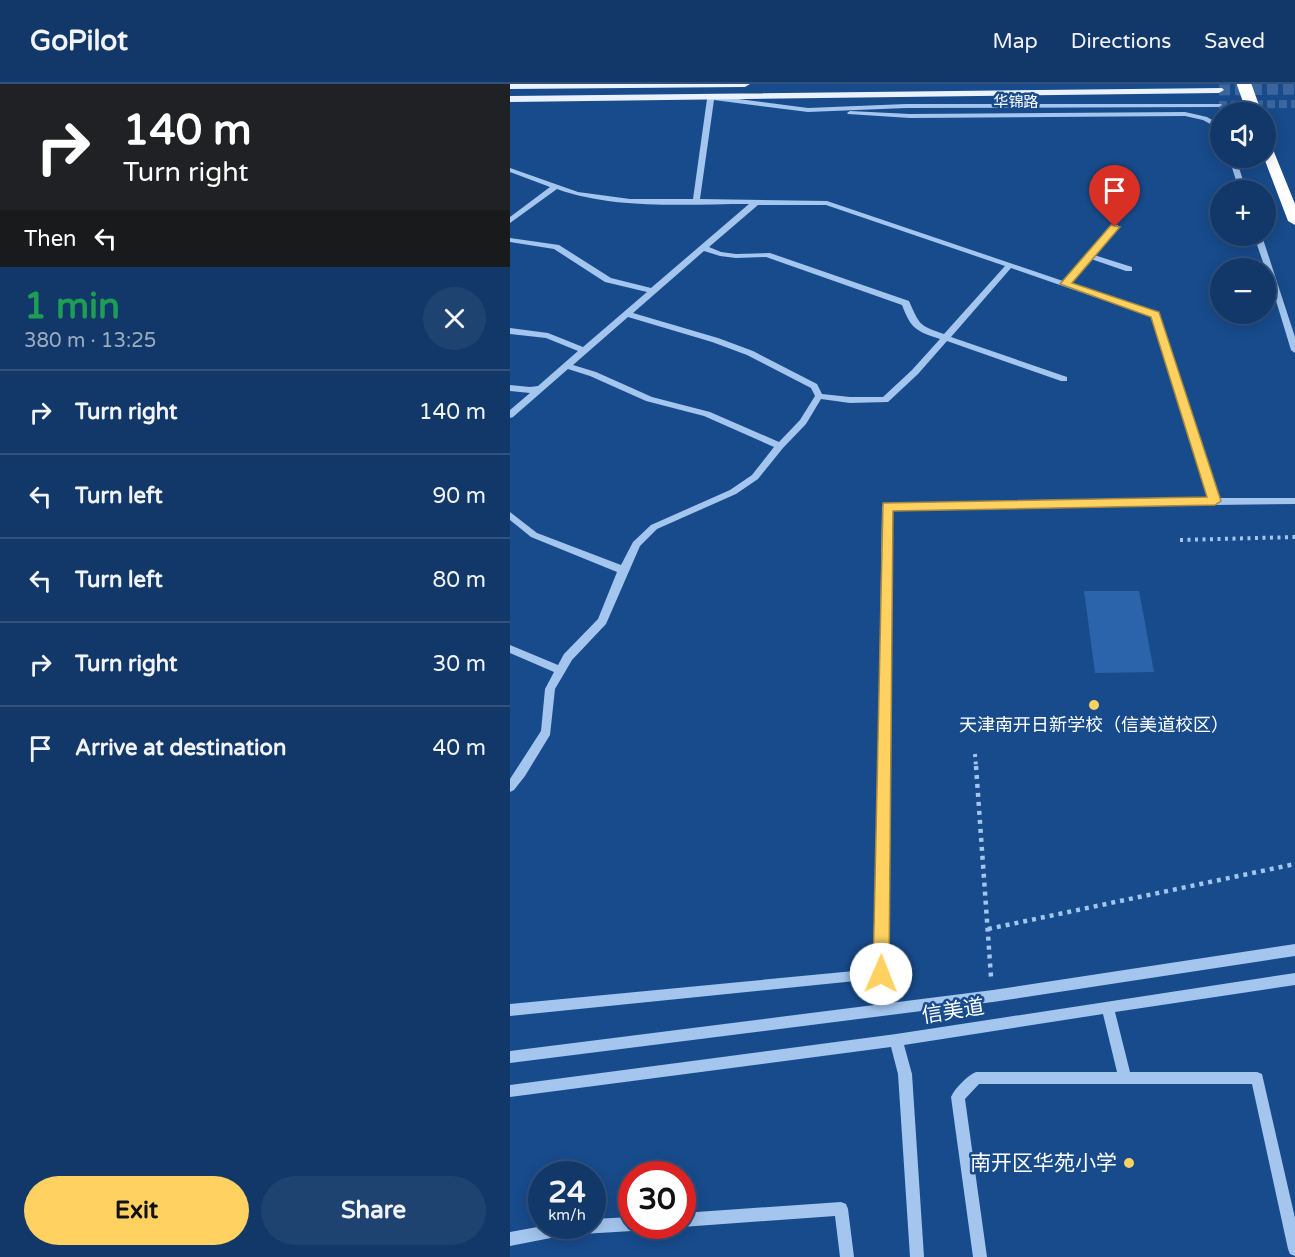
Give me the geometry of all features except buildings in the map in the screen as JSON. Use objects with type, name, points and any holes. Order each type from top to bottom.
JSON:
[{"type":"highway","points":[[1244,84],[1250,102]]},
{"type":"highway","points":[[1274,168],[1295,221]]},
{"type":"main road","points":[[510,86],[745,84]]},
{"type":"main road","points":[[510,99],[1219,90]]},
{"type":"street","points":[[696,202],[706,97],[808,110],[906,106],[1210,105]]},
{"type":"street","name":"华锦路","points":[[808,110],[910,116],[1185,114],[1210,121]]},
{"type":"street","points":[[510,170],[577,194],[630,201],[827,203],[1156,315],[1215,501]]},
{"type":"street","points":[[510,221],[555,187]]},
{"type":"street","points":[[510,415],[756,202]]},
{"type":"street","points":[[1065,284],[1115,227]]},
{"type":"street","points":[[510,240],[556,247],[608,280],[652,291]]},
{"type":"street","points":[[1261,246],[1295,350]]},
{"type":"street","points":[[702,248],[736,256],[767,255],[906,303],[911,317],[920,329],[946,336],[1064,379]]},
{"type":"street","points":[[1089,256],[1130,269]]},
{"type":"street","points":[[819,396],[850,400],[885,400],[915,372],[1010,265]]},
{"type":"street","points":[[626,314],[715,340],[750,353],[814,386],[819,396]]},
{"type":"street","points":[[510,331],[548,336],[583,350]]},
{"type":"street","points":[[566,366],[593,374],[649,399],[707,414],[780,446]]},
{"type":"street","points":[[510,388],[530,390],[542,388]]},
{"type":"street","points":[[510,787],[546,732],[550,689],[568,657],[602,621],[636,544],[654,527],[733,492],[755,477],[803,422],[819,396]]},
{"type":"street","points":[[510,1010],[881,974],[887,506],[1295,501]]},
{"type":"street","points":[[510,515],[534,535],[623,570]]},
{"type":"street","points":[[510,649],[561,670]]},
{"type":"street","name":"信美道","points":[[510,1057],[993,996],[1295,950]]},
{"type":"street","name":"信美道","points":[[510,1091],[896,1040],[1295,979]]},
{"type":"street","points":[[1107,1007],[1125,1078]]},
{"type":"street","points":[[896,1040],[905,1074],[917,1257]]},
{"type":"street","points":[[980,1257],[958,1096],[976,1078],[1257,1078],[1295,1249]]},
{"type":"street","points":[[696,1219],[841,1209],[847,1257]]},
{"type":"street","points":[[510,1239],[566,1228],[618,1225]]},
{"type":"path","points":[[1180,540],[1295,537]]},
{"type":"path","points":[[975,754],[993,996]]},
{"type":"path","points":[[988,929],[1295,864]]},
{"type":"shaded area","points":[[1084,591],[1139,591],[1154,672],[1095,673]]},
{"type":"tunnel","points":[[1219,90],[1295,89]]},
{"type":"tunnel","points":[[1276,104],[1295,104]]},
{"type":"place","name":"天津南开日新学校（信美道校区）","points":[[1094,705]]},
{"type":"place","name":"南开区华苑小学","points":[[1129,1163]]},
{"type":"route","points":[[881,974],[887,506],[1215,501],[1156,315],[1065,284],[1115,227]]}]
